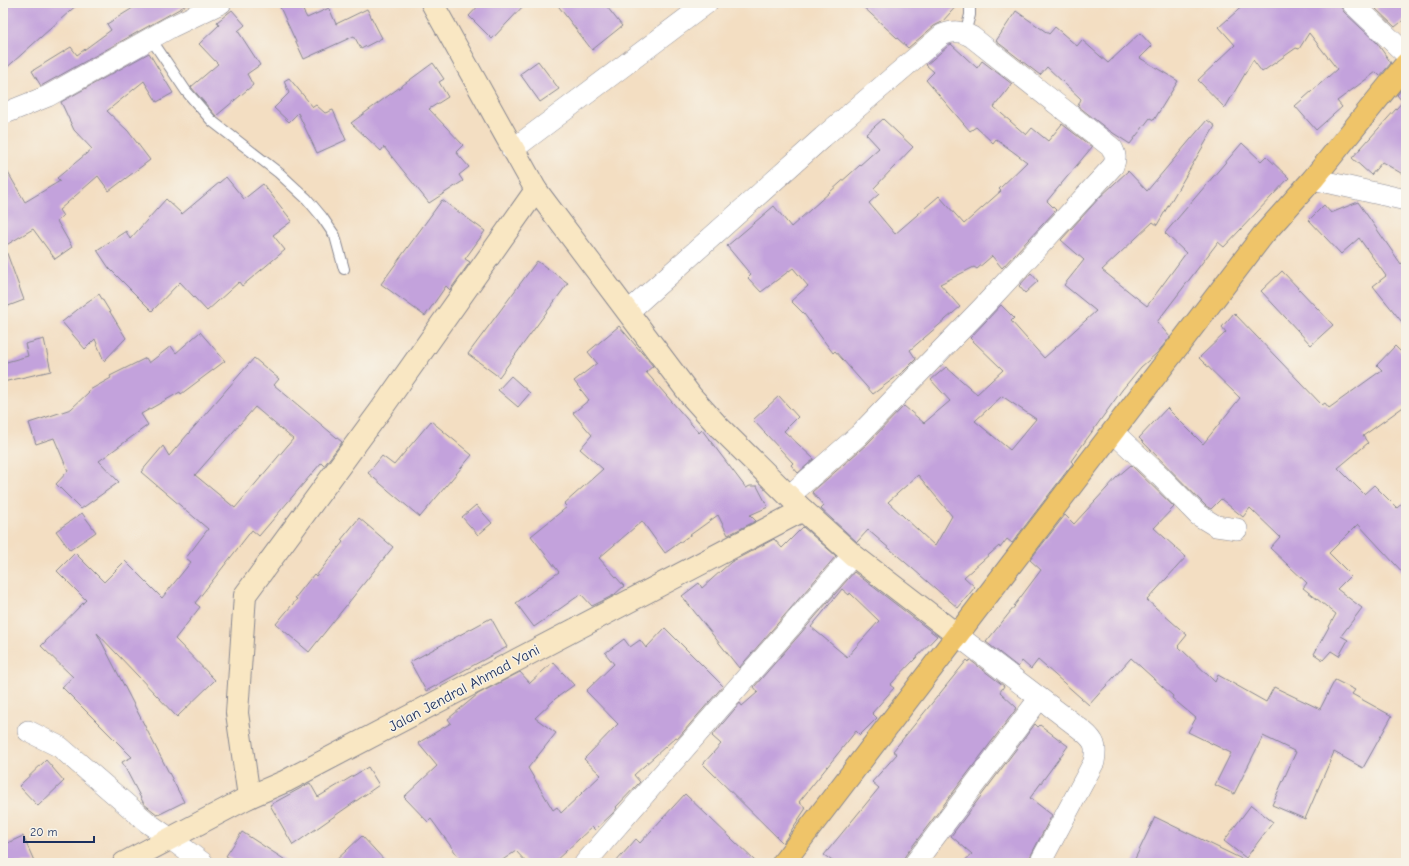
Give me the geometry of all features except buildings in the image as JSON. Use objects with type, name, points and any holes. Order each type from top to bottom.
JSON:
[{"type":"highway","points":[[783,863],[1263,235],[1313,179],[1406,64]]},
{"type":"street","points":[[3,114],[48,96],[171,27],[222,3]]},
{"type":"street","points":[[432,3],[512,150],[536,190],[691,396],[717,425],[796,503],[853,556],[1090,738],[1095,744],[1096,752],[1094,762],[1040,863]]},
{"type":"street","points":[[512,150],[707,3]]},
{"type":"street","points":[[1352,3],[1406,54]]},
{"type":"street","points":[[628,312],[823,137],[942,35],[951,31],[965,33],[972,36],[1112,148],[1116,154],[1116,160],[1113,166],[981,309],[859,435],[796,503]]},
{"type":"street","points":[[1313,179],[1406,200]]},
{"type":"street","points":[[249,797],[237,713],[245,595],[380,411],[536,190]]},
{"type":"street","points":[[1113,432],[1198,514],[1216,526],[1237,529]]},
{"type":"street","name":"Jalan Jendral Ahmad Yani","points":[[124,863],[249,797],[286,781],[796,503]]},
{"type":"street","points":[[585,863],[853,556]]},
{"type":"street","points":[[915,863],[1039,699]]},
{"type":"street","points":[[28,731],[60,747],[148,823],[172,838],[203,863]]},
{"type":"lane","points":[[965,33],[970,14],[970,3]]},
{"type":"lane","points":[[151,39],[186,91],[212,121],[279,174],[307,199],[335,236],[344,269]]}]
